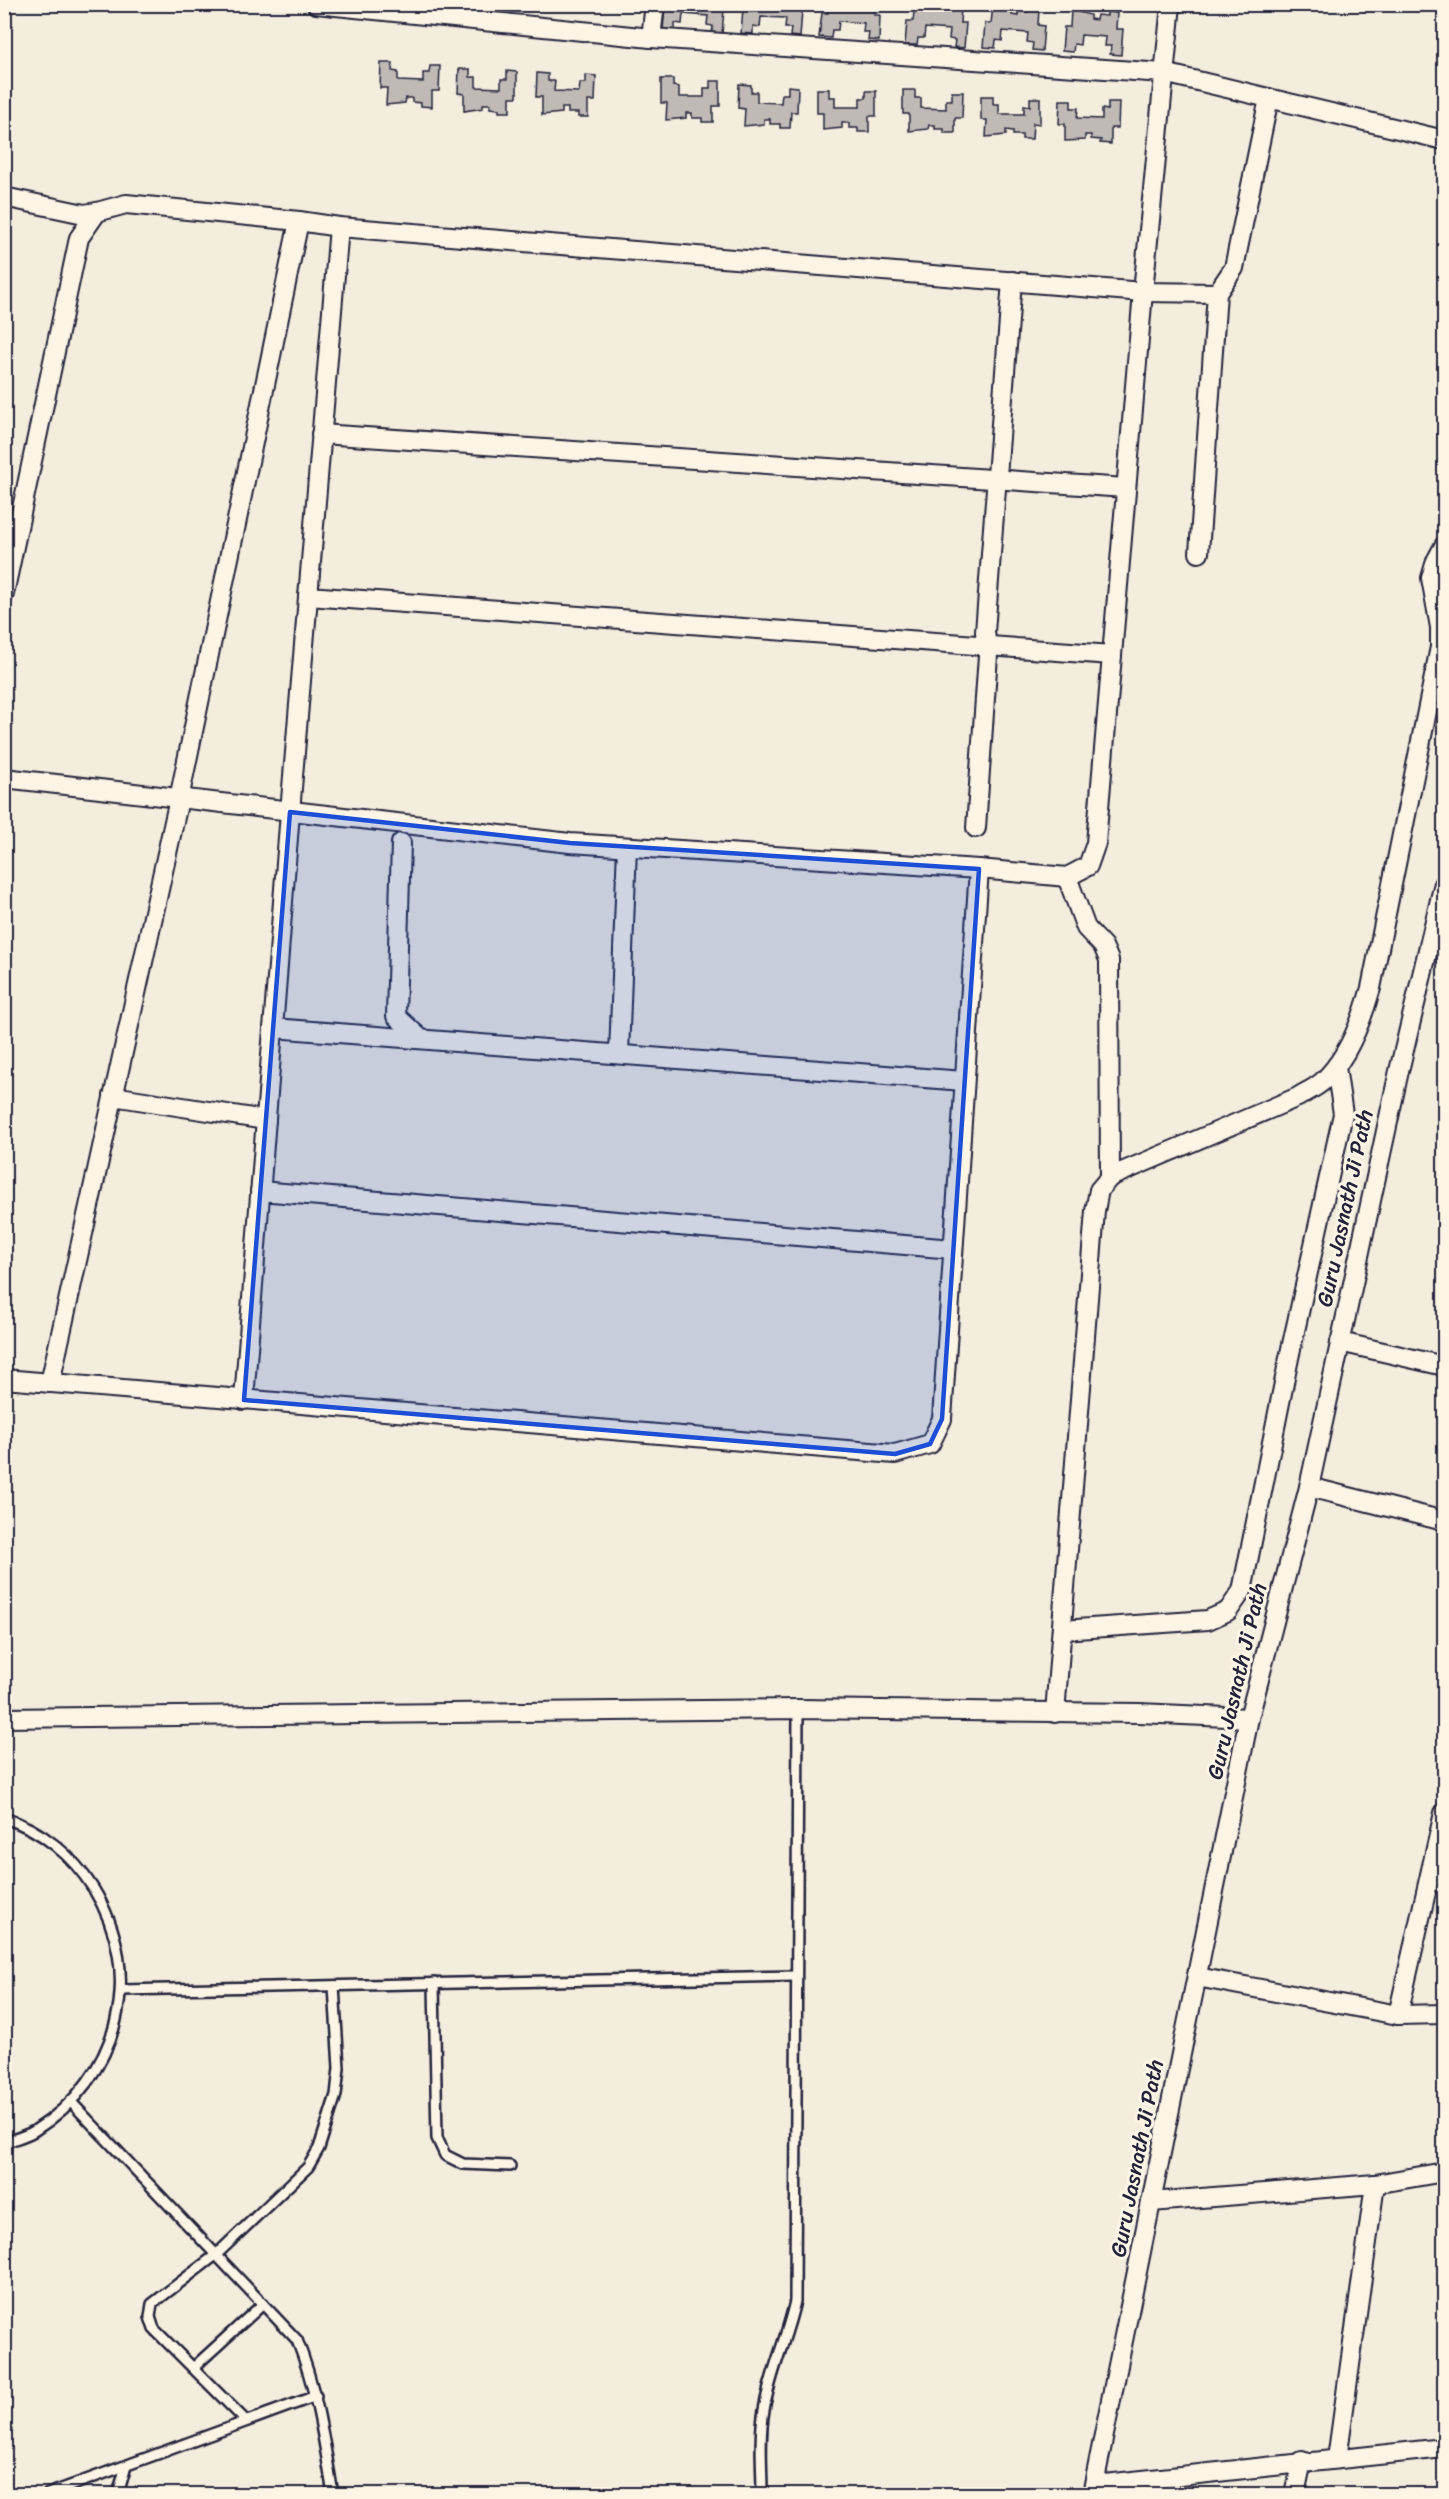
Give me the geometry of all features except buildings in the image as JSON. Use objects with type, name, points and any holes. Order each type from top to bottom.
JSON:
[{"type":"street","points":[[316,4],[651,38],[1164,73],[1444,140]]},
{"type":"street","points":[[651,38],[655,4]]},
{"type":"street","points":[[4,778],[570,843],[979,869],[1067,877],[1088,866],[1096,843],[1143,292],[1171,4]]},
{"type":"street","points":[[1199,553],[1218,293],[1234,267],[1269,98]]},
{"type":"street","points":[[4,197],[84,214],[126,204],[299,221],[339,228],[1143,292],[1218,293]]},
{"type":"street","points":[[4,594],[79,238],[97,212]]},
{"type":"street","points":[[50,1383],[179,799],[299,221]]},
{"type":"street","points":[[244,1400],[339,228]]},
{"type":"street","points":[[976,828],[988,655],[985,632],[1012,281]]},
{"type":"street","points":[[321,434],[1126,488]]},
{"type":"street","points":[[1055,1713],[1095,1211],[1099,1190],[1110,1177],[1298,1097],[1321,1083],[1336,1067],[1364,1015],[1440,647],[1440,627],[1431,578],[1444,546]]},
{"type":"street","points":[[308,596],[1112,656]]},
{"type":"street","points":[[401,843],[396,1016],[421,1039]]},
{"type":"street","points":[[619,1054],[627,847]]},
{"type":"street","points":[[4,1379],[895,1455],[930,1444],[942,1419],[979,869]]},
{"type":"street","points":[[1067,877],[1086,928],[1103,946],[1109,960],[1110,1177]]},
{"type":"street","name":"Guru Jasnath Ji Path","points":[[1093,2490],[1249,1718],[1309,1487],[1399,1071],[1444,883]]},
{"type":"street","points":[[273,1028],[964,1081]]},
{"type":"street","points":[[1062,1630],[1208,1620],[1228,1611],[1242,1591],[1292,1346],[1343,1114],[1336,1067]]},
{"type":"street","points":[[113,1096],[266,1120]]},
{"type":"street","points":[[260,1191],[953,1249]]},
{"type":"street","points":[[1340,1342],[1444,1366]]},
{"type":"street","points":[[1309,1487],[1444,1521]]},
{"type":"street","points":[[4,1718],[798,1709],[1139,1713],[1249,1718]]},
{"type":"street","points":[[1398,2015],[1438,1867],[1444,1813]]},
{"type":"street","points":[[1197,1977],[1398,2015],[1444,2014]]},
{"type":"street","points":[[1151,2202],[1375,2184],[1444,2172]]},
{"type":"street","points":[[1337,2459],[1375,2184]]},
{"type":"street","points":[[1093,2490],[1302,2462],[1444,2448]]},
{"type":"street","points":[[1295,2494],[1302,2462]]},
{"type":"lane","points":[[762,2494],[761,2429],[764,2407],[790,2326],[795,2301],[798,1709]]},
{"type":"lane","points":[[4,1818],[17,1822],[54,1844],[84,1873],[105,1908],[115,1938],[118,1948],[121,1990],[114,2031],[97,2069],[72,2103],[33,2132],[4,2143]]},
{"type":"lane","points":[[121,1990],[796,1976]]},
{"type":"lane","points":[[434,1983],[436,2138],[445,2155],[463,2164],[510,2166]]},
{"type":"lane","points":[[246,2421],[154,2329],[150,2317],[152,2304],[217,2254],[308,2167],[319,2148],[336,2095],[339,2068],[334,1986]]},
{"type":"lane","points":[[72,2103],[297,2340],[316,2396],[333,2494]]},
{"type":"lane","points":[[193,2368],[263,2304]]},
{"type":"lane","points":[[48,2494],[316,2396]]},
{"type":"lane","points":[[117,2494],[126,2466]]},
{"type":"highlighted area","points":[[290,812],[570,843],[979,869],[942,1419],[930,1444],[895,1454],[244,1400]]}]
